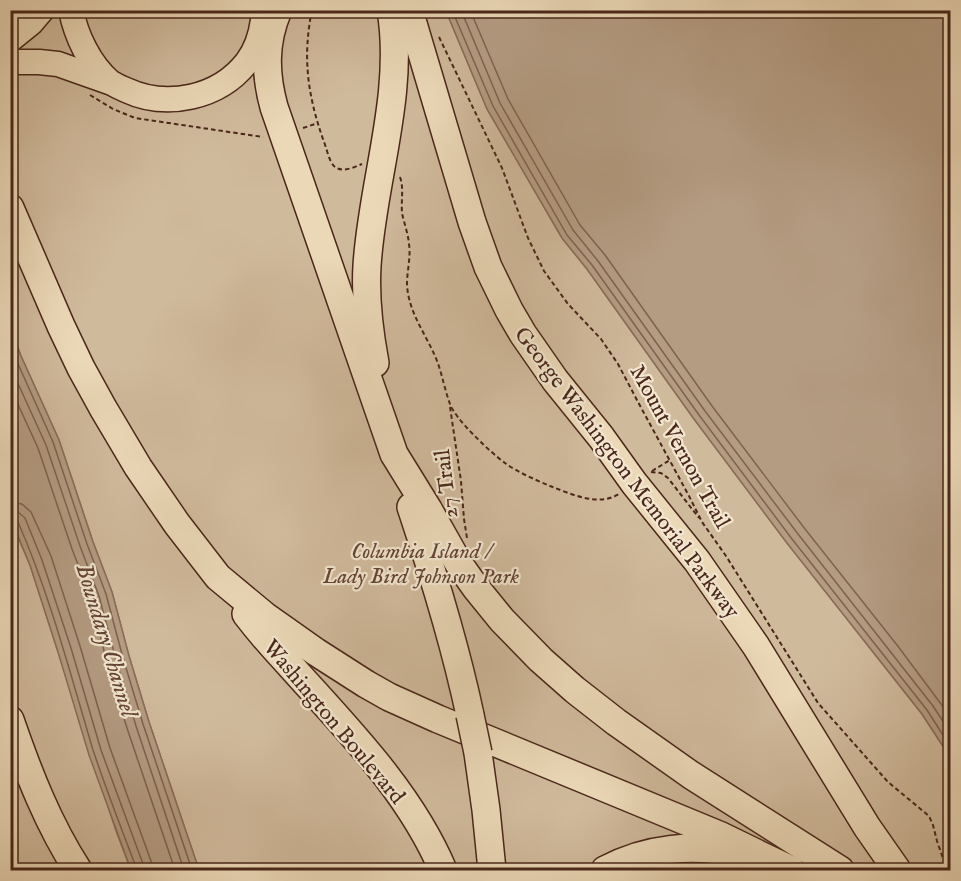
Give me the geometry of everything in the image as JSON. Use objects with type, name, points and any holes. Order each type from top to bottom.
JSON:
[{"type":"highway","points":[[383,423],[368,319],[366,284],[368,254],[393,79],[394,44],[391,10]]},
{"type":"highway","name":"George Washington Memorial Parkway","points":[[409,10],[472,222],[488,267],[509,310],[555,380],[697,561],[738,618],[867,827],[897,870]]},
{"type":"highway","points":[[268,13],[269,88],[290,127],[383,423],[444,607],[458,659],[478,753],[492,870]]},
{"type":"highway","points":[[251,56],[263,98],[290,127]]},
{"type":"highway","points":[[10,208],[61,326],[103,408],[138,467],[177,524],[218,577],[265,616],[342,670],[389,697],[695,824],[786,867]]},
{"type":"highway","points":[[394,454],[465,573],[502,620],[541,660],[581,695],[655,750],[758,819],[840,870]]},
{"type":"highway","name":"Washington Boulevard","points":[[218,577],[254,625],[386,775],[422,829],[443,870]]},
{"type":"highway","points":[[10,720],[50,823],[64,870]]},
{"type":"highway","points":[[50,823],[78,870]]},
{"type":"highway","points":[[605,870],[640,856],[686,848],[714,849],[786,867]]},
{"type":"main road","points":[[10,40],[42,10]]},
{"type":"main road","points":[[71,10],[85,49],[111,82]]},
{"type":"main road","points":[[10,62],[58,64],[77,69],[151,98],[181,99],[219,86],[236,74],[251,56],[268,13]]},
{"type":"path","points":[[312,10],[307,39],[307,75],[311,99],[330,159],[340,169],[365,164]]},
{"type":"path","name":"Mount Vernon Trail","points":[[435,29],[502,168],[528,238],[544,271],[568,304],[602,339],[618,364],[690,495],[702,522],[819,703],[888,782],[929,816],[947,870]]},
{"type":"path","points":[[290,127],[318,123]]},
{"type":"path","name":"27 Trail","points":[[397,173],[401,180],[402,213],[410,244],[407,286],[413,312],[435,356],[450,404],[467,538]]},
{"type":"path","points":[[450,404],[456,416],[467,428],[505,463],[543,483],[574,496],[590,499],[614,497],[623,491]]},
{"type":"path","points":[[645,475],[670,460]]},
{"type":"path","points":[[649,472],[660,473],[668,478],[702,522]]},
{"type":"green space","name":"Columbia Island / Lady Bird Johnson Park","points":[[11,11],[446,11],[487,109],[562,238],[787,543],[922,714],[950,757],[950,870],[199,870],[149,722],[112,592],[59,440],[11,329]]},
{"type":"green space","points":[[10,519],[30,565],[116,831],[131,870],[11,870]]},
{"type":"water","points":[[446,11],[950,11],[950,757],[922,714],[787,543],[562,238],[487,109]]},
{"type":"water","name":"Boundary Channel","points":[[10,329],[59,440],[112,592],[149,722],[199,870],[131,870],[89,755],[30,565],[11,519]]}]
